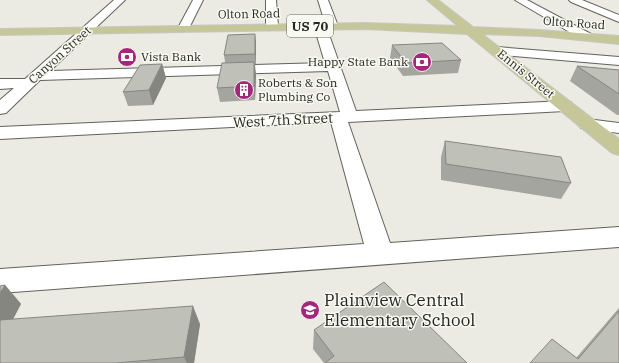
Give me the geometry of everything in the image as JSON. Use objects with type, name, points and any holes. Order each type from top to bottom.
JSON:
[{"type":"main road","name":"Ennis Street","points":[[432,0],[472,30],[619,149]]},
{"type":"main road","name":"Olton Road","points":[[0,32],[87,29],[365,26],[472,30],[619,40]]},
{"type":"street","name":"Canyon Street","points":[[0,109],[120,0]]},
{"type":"street","points":[[184,28],[198,0]]},
{"type":"street","points":[[271,0],[272,26]]},
{"type":"street","points":[[323,0],[333,67],[344,117],[380,254]]},
{"type":"street","points":[[520,0],[587,37]]},
{"type":"street","points":[[574,0],[619,19]]},
{"type":"street","points":[[497,51],[619,61]]},
{"type":"street","points":[[514,65],[597,73]]},
{"type":"street","points":[[0,84],[32,79],[333,67]]},
{"type":"street","name":"West 7th Street","points":[[0,133],[565,106]]},
{"type":"street","points":[[587,124],[619,128]]},
{"type":"street","points":[[0,281],[619,238]]},
{"type":"building","points":[[255,34],[255,54],[224,55],[228,35]]},
{"type":"building","points":[[442,43],[461,60],[406,63],[392,45]]},
{"type":"building","points":[[254,62],[254,86],[217,88],[222,63]]},
{"type":"building","points":[[162,64],[149,90],[123,92],[140,65]]},
{"type":"building","points":[[577,66],[619,70],[619,94]]},
{"type":"building","points":[[445,141],[561,157],[571,183],[446,164]]},
{"type":"building","points":[[384,282],[467,363],[325,363],[334,356],[314,330]]},
{"type":"building","points":[[5,285],[0,293],[0,286]]},
{"type":"building","points":[[193,306],[184,357],[116,363],[0,363],[0,320]]},
{"type":"building","points":[[619,311],[619,363],[530,363],[552,339],[578,359]]},
{"type":"place","name":"Vista Bank","points":[[127,57]]},
{"type":"place","name":"Happy State Bank","points":[[422,62]]},
{"type":"place","name":"Roberts & Son Plumbing Co","points":[[244,90]]},
{"type":"place","name":"Plainview Central Elementary School","points":[[310,310]]}]
